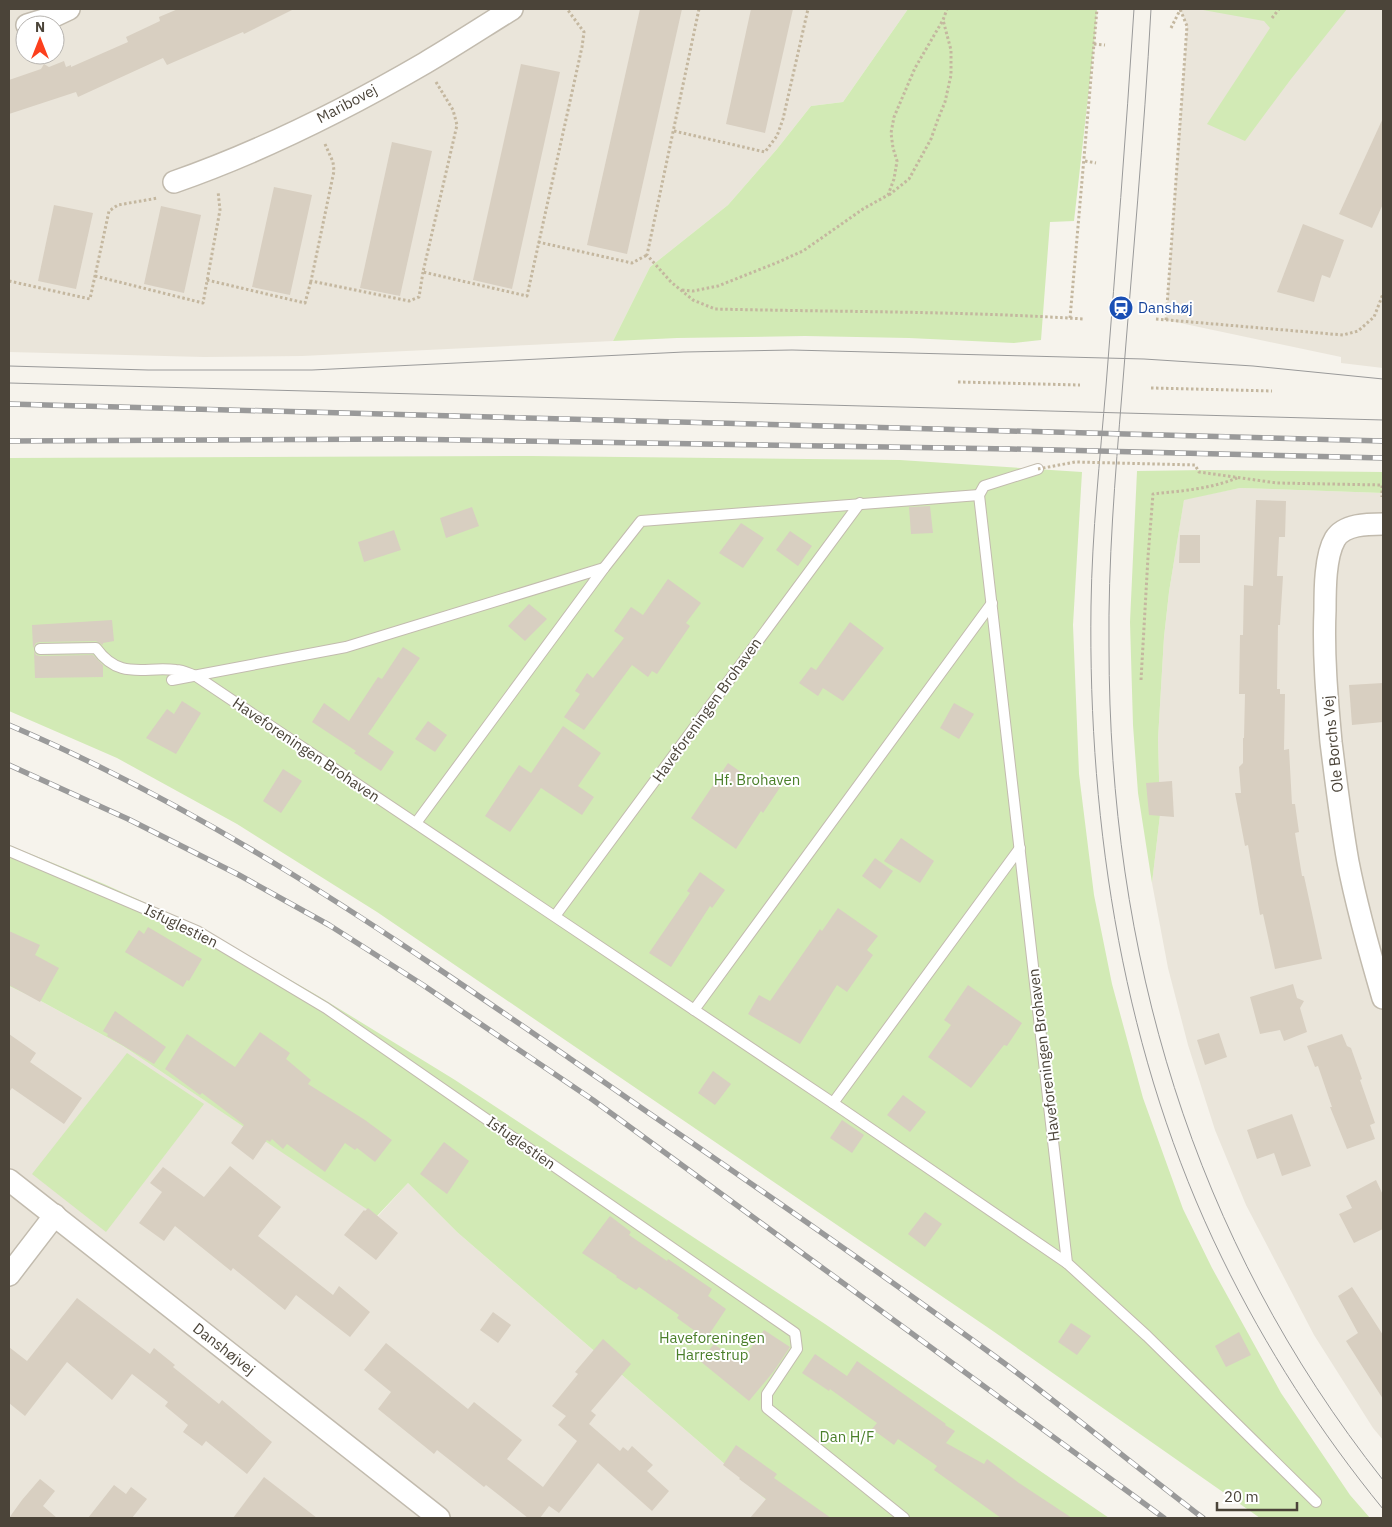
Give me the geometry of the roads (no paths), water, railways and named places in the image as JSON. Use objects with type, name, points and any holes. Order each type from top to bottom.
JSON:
[{"type":"street","points":[[56,15],[69,9]]},
{"type":"street","name":"Maribovej","points":[[174,182],[215,168],[315,122],[425,63],[512,9]]},
{"type":"street","name":"Ole Borchs Vej","points":[[1383,524],[1351,526],[1336,537],[1330,551],[1325,590],[1324,638],[1331,740],[1348,863],[1369,951],[1383,998]]},
{"type":"street","name":"Danshøjvej","points":[[9,1180],[439,1518]]},
{"type":"street","points":[[9,1275],[55,1215]]},
{"type":"lane","points":[[416,823],[604,568],[641,521],[979,495],[984,486],[1038,469]]},
{"type":"lane","name":"Haveforeningen Brohaven","points":[[979,495],[1067,1263]]},
{"type":"lane","name":"Haveforeningen Brohaven","points":[[555,916],[860,504]]},
{"type":"lane","name":"Haveforeningen Brohaven","points":[[172,680],[346,647],[604,568]]},
{"type":"lane","points":[[694,1010],[992,602]]},
{"type":"lane","name":"Haveforeningen Brohaven","points":[[40,649],[96,648],[107,660],[117,667],[124,669],[133,671],[178,670],[196,676],[416,823],[833,1103],[1067,1263],[1147,1336],[1316,1502]]},
{"type":"lane","points":[[833,1103],[1020,848]]},
{"type":"lane","name":"Isfuglestien","points":[[9,851],[197,931],[326,1008],[795,1333],[797,1349],[767,1394],[767,1408],[904,1518]]},
{"type":"tram line","points":[[1134,9],[1095,524],[1091,606],[1092,690],[1096,773],[1105,857],[1119,940],[1137,1022],[1160,1103],[1188,1182],[1222,1258],[1276,1357],[1337,1450],[1383,1509]]},
{"type":"tram line","points":[[1151,9],[1115,488],[1110,583],[1109,647],[1113,760],[1125,872],[1145,981],[1174,1088],[1212,1191],[1260,1291],[1316,1388],[1383,1480]]},
{"type":"tram line","points":[[9,366],[148,370],[312,370],[684,352],[792,350],[1144,359],[1253,366],[1383,379]]},
{"type":"tram line","points":[[9,383],[1383,420]]},
{"type":"railway","points":[[9,404],[1383,441]]},
{"type":"railway","points":[[9,441],[400,439],[1011,449],[1383,458]]},
{"type":"railway","points":[[9,725],[84,759],[157,796],[228,836],[299,878],[437,967],[735,1172],[951,1324],[1029,1382],[1203,1518]]},
{"type":"railway","points":[[9,765],[128,819],[239,875],[329,925],[423,985],[593,1100],[1164,1518]]},
{"type":"place","name":"Danshøj","points":[[1121,308]]},
{"type":"park label","name":"Hf. Brohaven","points":[[757,780]]},
{"type":"park label","name":"Haveforeningen Harrestrup","points":[[712,1346]]},
{"type":"park label","name":"Dan H/F","points":[[847,1437]]}]
